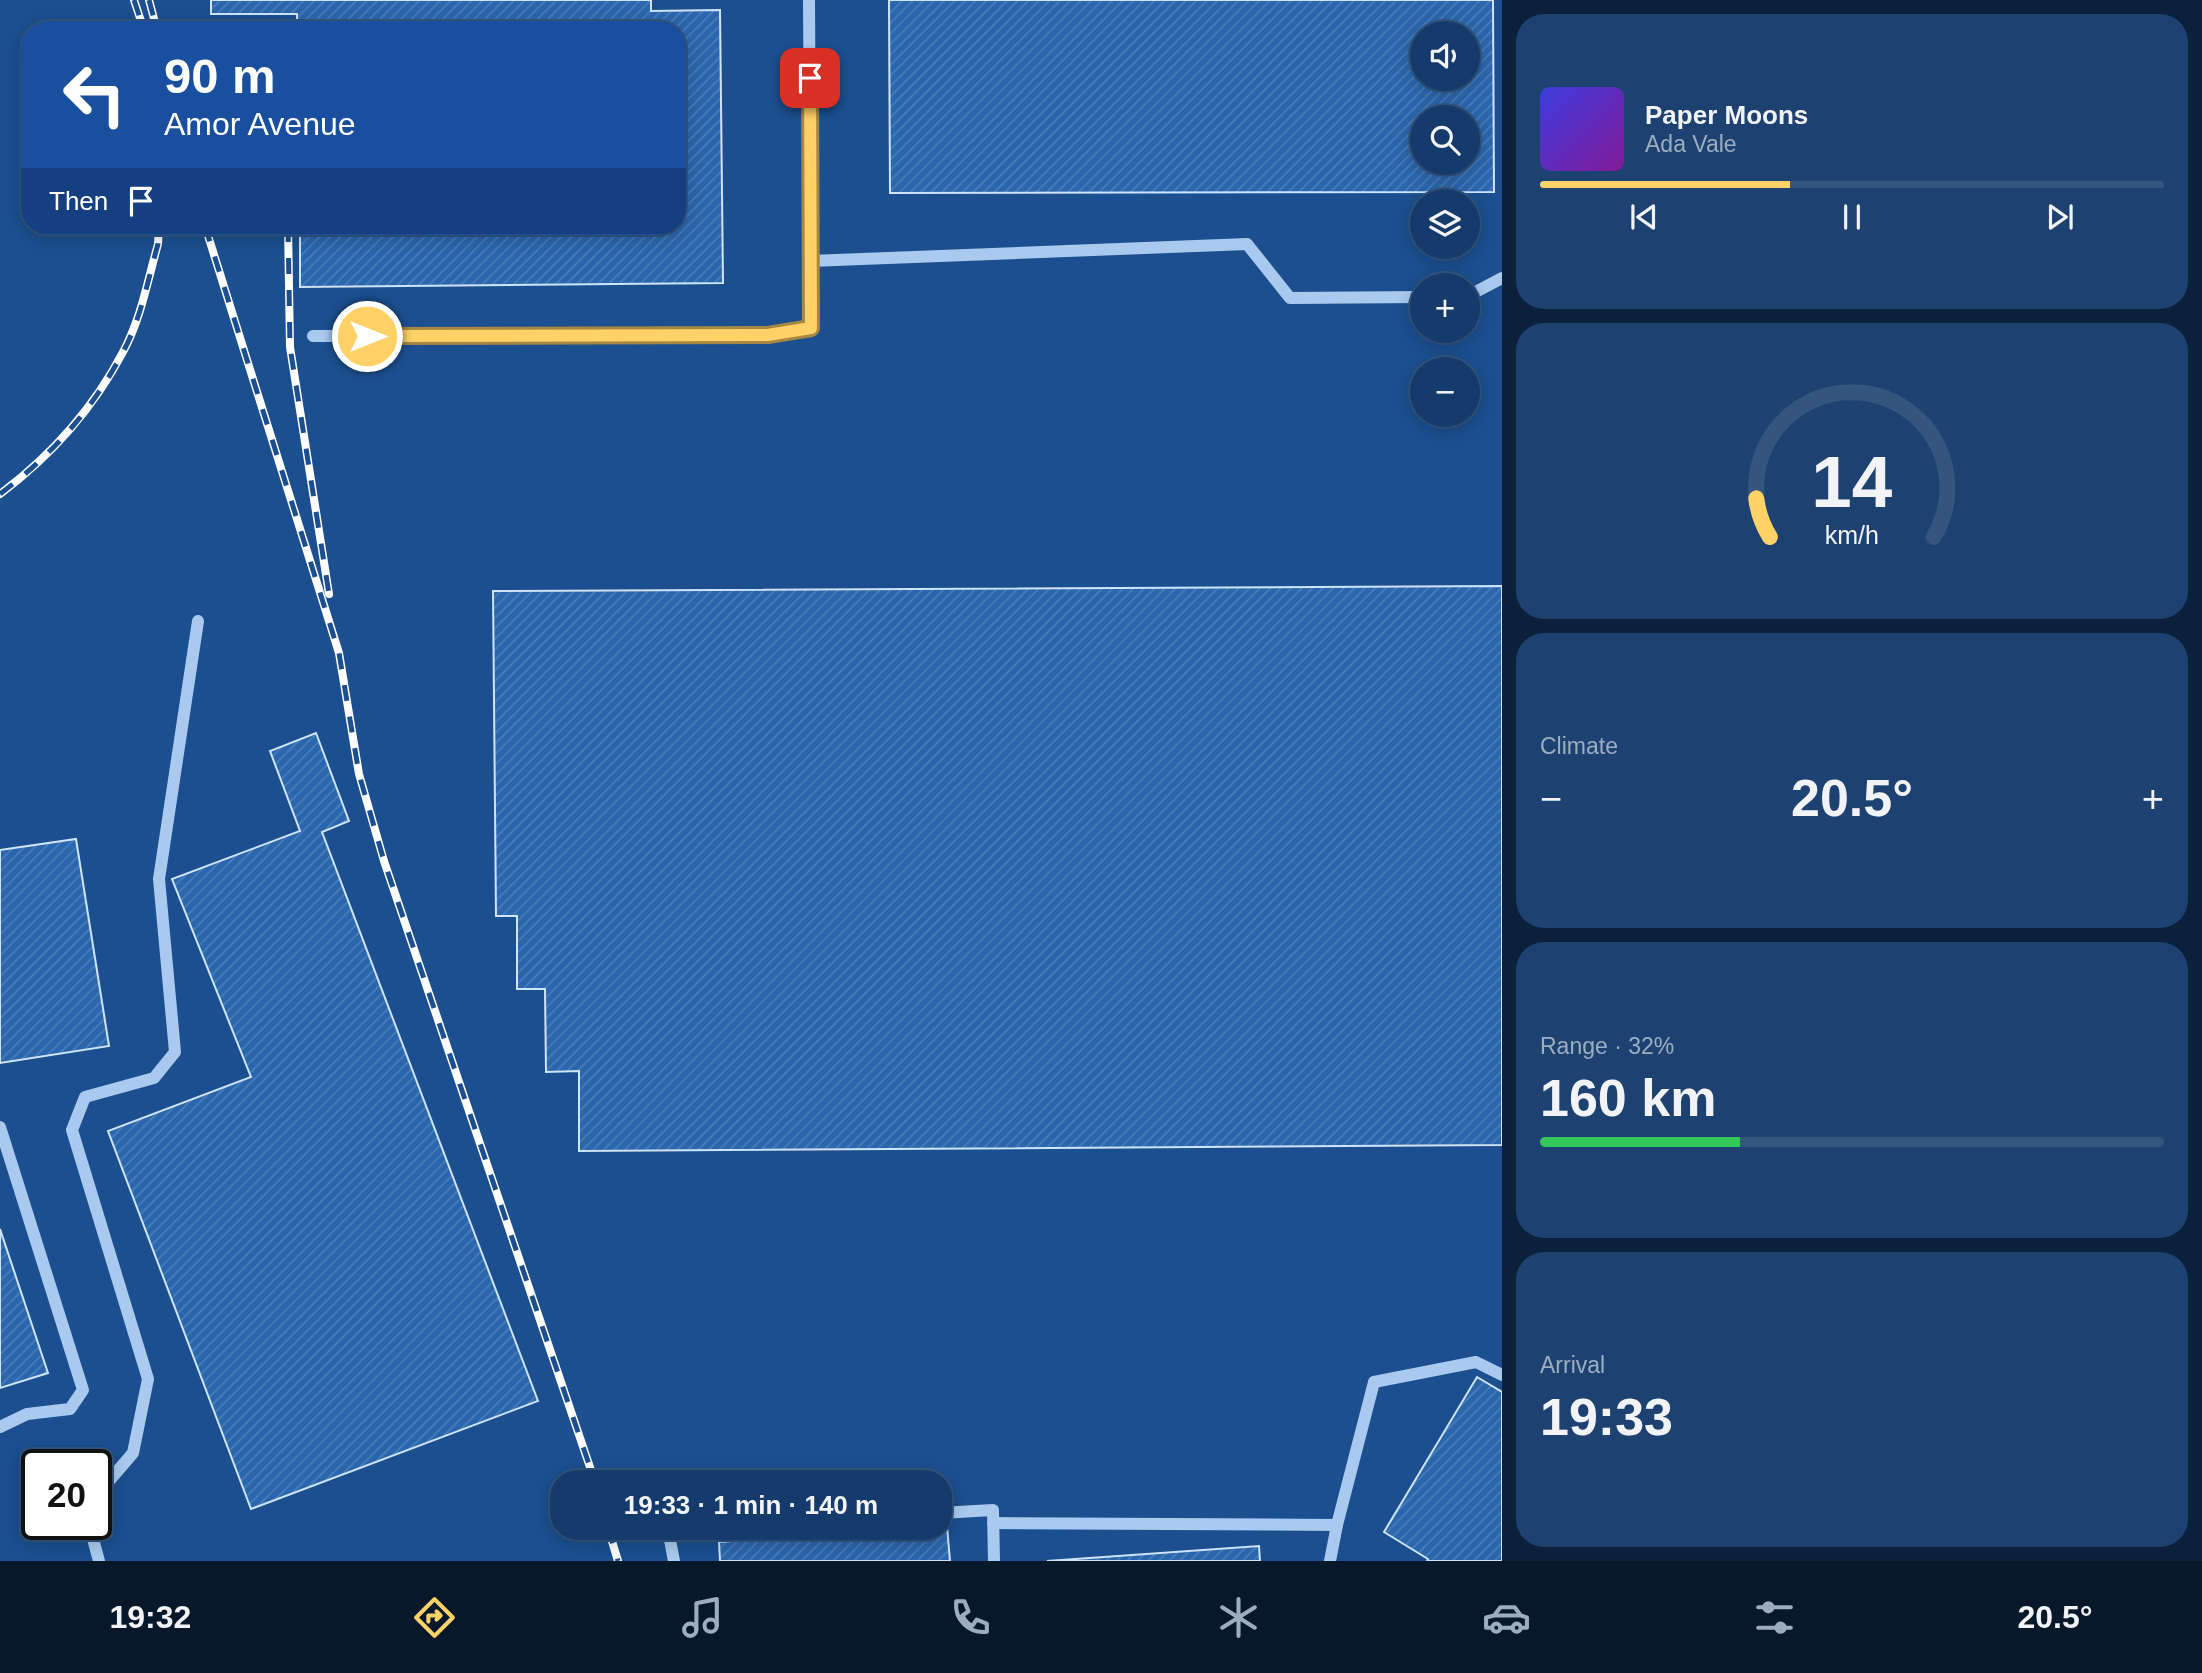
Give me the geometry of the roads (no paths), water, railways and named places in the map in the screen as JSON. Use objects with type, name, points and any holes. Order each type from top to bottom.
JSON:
[{"type":"street","points":[[313,336],[768,335],[811,328],[809,0]]},
{"type":"street","points":[[810,261],[1247,244],[1290,298],[1410,297]]},
{"type":"street","points":[[1480,290],[1502,278]]},
{"type":"street","points":[[112,1477],[133,1453],[148,1379],[72,1130],[85,1097],[154,1078],[175,1052],[159,879],[198,621]]},
{"type":"street","points":[[0,1127],[82,1390],[69,1409],[27,1414],[0,1427]]},
{"type":"street","points":[[1330,1561],[1374,1382],[1476,1362],[1502,1375]]},
{"type":"street","points":[[952,1512],[993,1510],[994,1561]]},
{"type":"street","points":[[993,1523],[1337,1525]]},
{"type":"street","points":[[93,1540],[99,1561]]},
{"type":"street","points":[[670,1540],[674,1561]]},
{"type":"railway","points":[[134,0],[141,21]]},
{"type":"railway","points":[[149,0],[155,21]]},
{"type":"railway","points":[[0,494],[70,430],[111,373],[139,313],[158,235]]},
{"type":"railway","points":[[208,235],[339,653],[359,774],[384,861],[591,1470]]},
{"type":"railway","points":[[288,235],[290,347],[329,594]]},
{"type":"railway","points":[[612,1540],[618,1561]]}]
